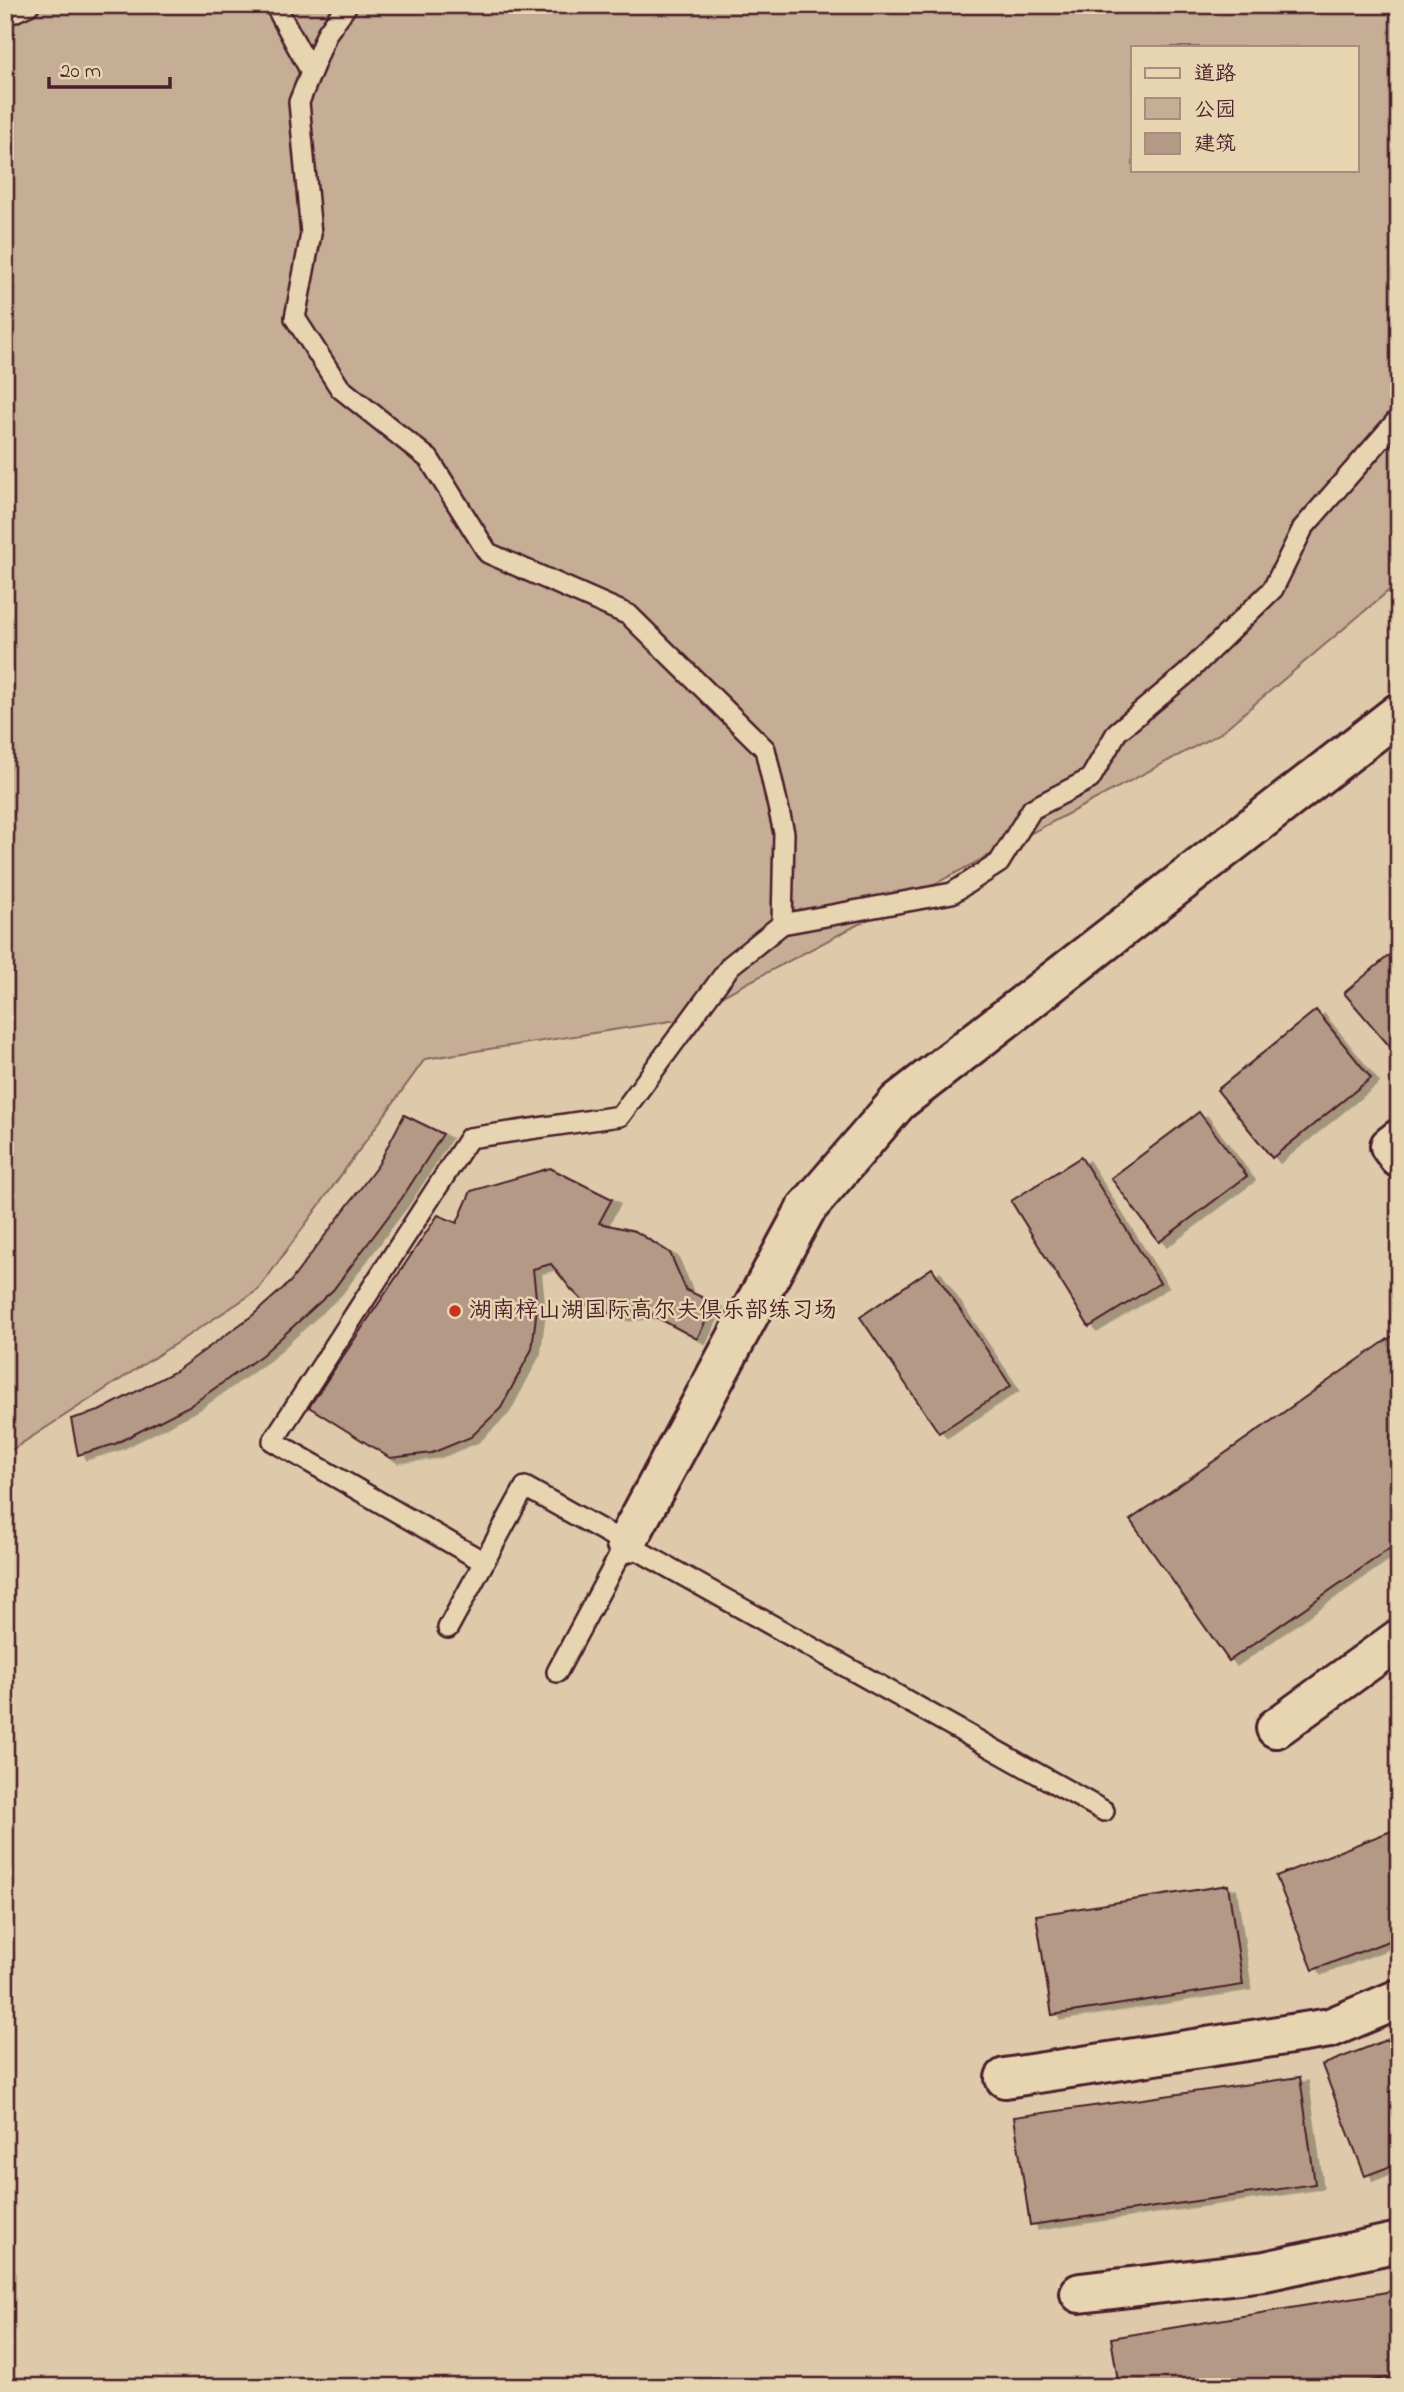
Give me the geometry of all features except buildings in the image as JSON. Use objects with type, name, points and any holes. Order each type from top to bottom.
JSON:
[{"type":"street","points":[[626,1543],[806,1209],[898,1102],[1399,713]]},
{"type":"street","points":[[1399,1139],[1391,1146],[1399,1158]]},
{"type":"street","points":[[1276,1728],[1399,1639]]},
{"type":"street","points":[[1005,2078],[1330,2028],[1399,1999]]},
{"type":"street","points":[[1080,2293],[1265,2271],[1399,2242]]},
{"type":"lane","points":[[5,16],[29,5]]},
{"type":"lane","points":[[275,5],[311,72]]},
{"type":"lane","points":[[347,5],[327,33],[299,102],[311,234],[295,318],[340,388],[429,459],[488,553],[629,615],[765,749],[784,833],[782,924]]},
{"type":"lane","points":[[484,1562],[273,1441],[469,1138],[620,1116],[731,965],[782,924],[952,892],[999,863],[1032,809],[1090,779],[1117,732],[1185,675],[1273,589],[1303,528],[1399,418]]},
{"type":"lane","points":[[448,1628],[525,1487],[1104,1811]]},
{"type":"lane","points":[[557,1672],[626,1543]]},
{"type":"green space","points":[[5,5],[1399,5],[1399,582],[1219,734],[677,1020],[425,1059],[258,1290],[10,1451],[5,1451]]},
{"type":"place","name":"湖南梓山湖国际高尔夫俱乐部练习场","points":[[455,1311]]}]
